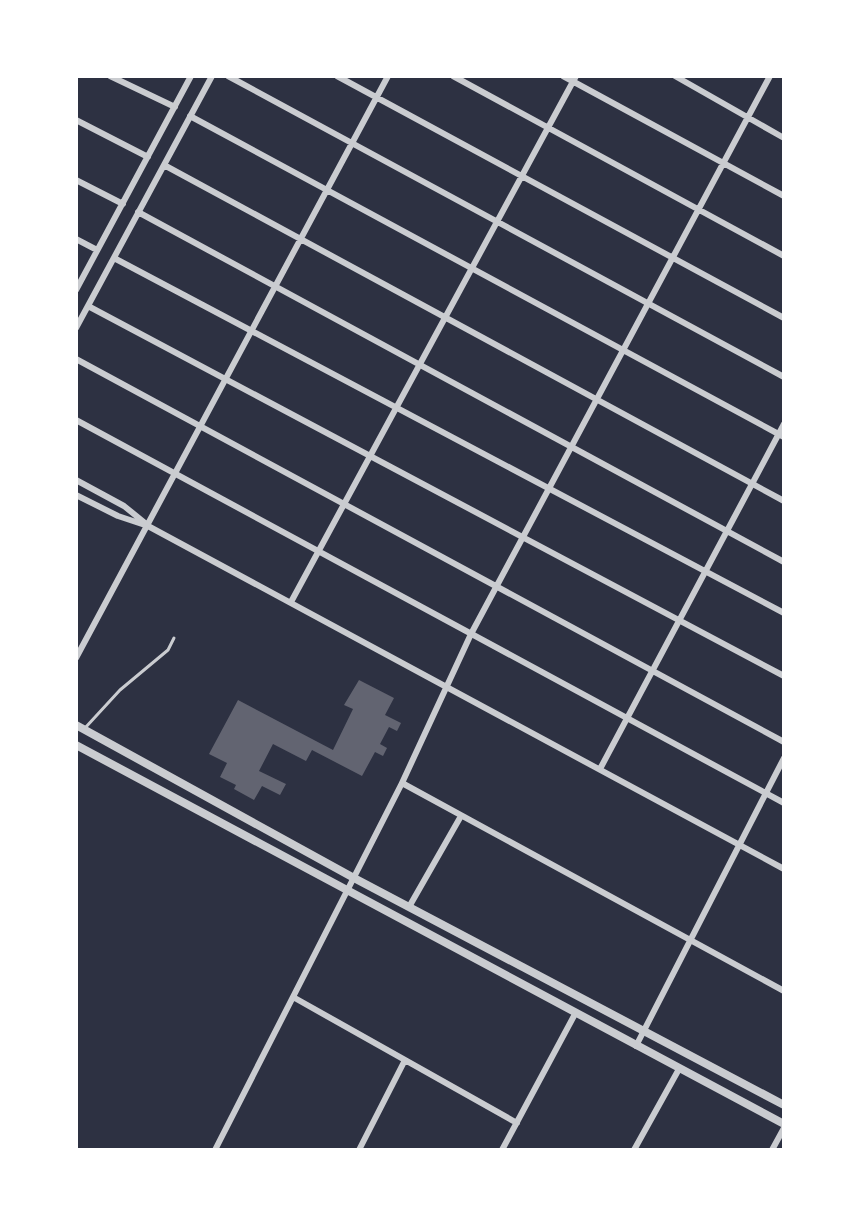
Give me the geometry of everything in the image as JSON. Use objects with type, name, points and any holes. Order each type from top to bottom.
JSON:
[{"type":"street","points":[[110,76],[175,108]]},
{"type":"street","points":[[76,290],[191,76]]},
{"type":"street","points":[[76,328],[212,76]]},
{"type":"street","points":[[228,76],[783,377]]},
{"type":"street","points":[[337,76],[783,318]]},
{"type":"street","points":[[76,658],[388,76]]},
{"type":"street","points":[[453,76],[783,256]]},
{"type":"street","points":[[563,76],[574,79],[783,196]]},
{"type":"street","points":[[675,76],[783,138]]},
{"type":"street","points":[[214,1149],[402,783],[471,634],[770,76]]},
{"type":"street","points":[[291,602],[574,79]]},
{"type":"street","points":[[190,116],[781,435]]},
{"type":"street","points":[[76,120],[148,157]]},
{"type":"street","points":[[164,165],[783,501]]},
{"type":"street","points":[[76,180],[123,204]]},
{"type":"street","points":[[138,212],[783,561]]},
{"type":"street","points":[[76,239],[97,250]]},
{"type":"street","points":[[114,258],[783,613]]},
{"type":"street","points":[[88,306],[783,676]]},
{"type":"street","points":[[76,359],[783,742]]},
{"type":"street","points":[[76,420],[783,803]]},
{"type":"street","points":[[600,769],[752,484],[781,435],[783,423]]},
{"type":"street","points":[[76,480],[124,506],[148,526]]},
{"type":"street","points":[[76,495],[118,516],[148,526],[783,869]]},
{"type":"street","points":[[80,727],[354,878],[783,1105]]},
{"type":"street","points":[[76,745],[783,1126],[772,1149]]},
{"type":"street","points":[[636,1046],[741,845],[783,758]]},
{"type":"street","points":[[402,783],[783,992]]},
{"type":"street","points":[[409,907],[461,816]]},
{"type":"street","points":[[293,997],[517,1123]]},
{"type":"street","points":[[502,1149],[575,1014]]},
{"type":"street","points":[[359,1149],[405,1060]]},
{"type":"street","points":[[634,1149],[679,1069]]},
{"type":"lane","points":[[80,727],[168,650],[174,638]]},
{"type":"building","points":[[359,680],[394,698],[385,715],[401,723],[397,731],[389,727],[380,744],[387,748],[383,756],[375,752],[362,776],[312,750],[306,761],[273,744],[259,771],[286,784],[280,795],[262,786],[254,800],[234,789],[236,785],[220,777],[227,763],[209,754],[238,700],[333,750],[353,709],[344,705]]}]
